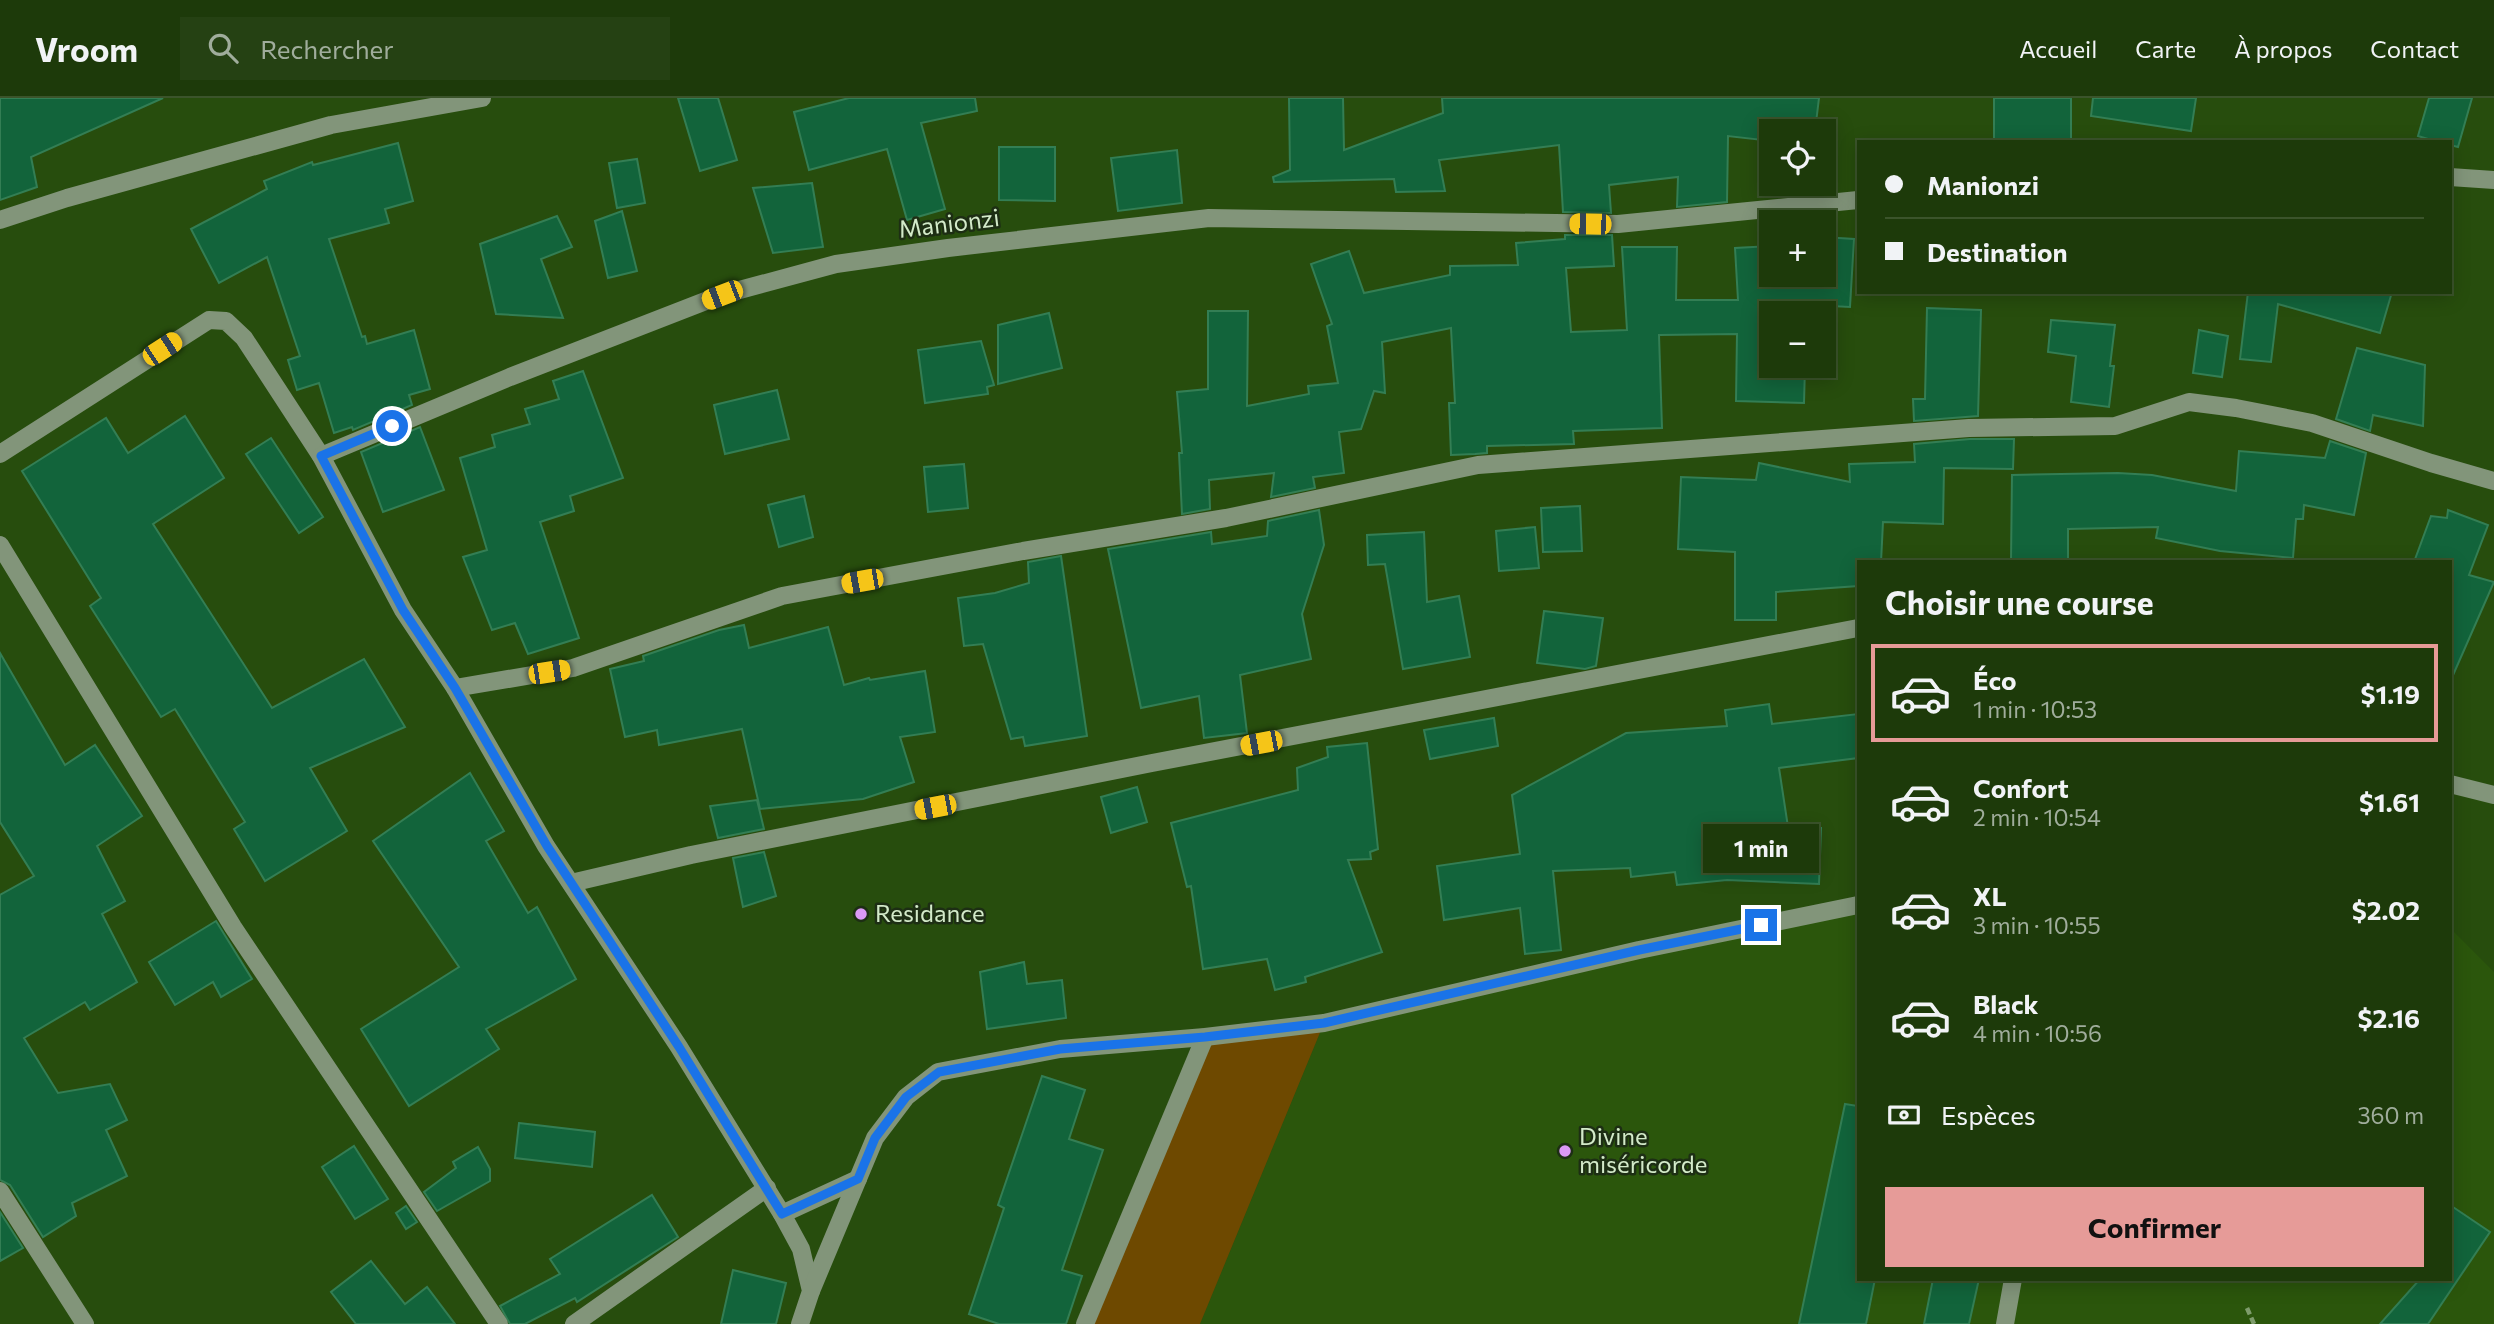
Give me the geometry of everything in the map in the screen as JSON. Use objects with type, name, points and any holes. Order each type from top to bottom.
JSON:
[{"type":"street","points":[[0,220],[67,198],[331,125],[482,98]]},
{"type":"street","points":[[2452,177],[2494,180]]},
{"type":"street","name":"Manionzi","points":[[321,456],[510,377],[722,295],[836,264],[948,247],[1209,218],[1618,224],[1857,201]]},
{"type":"street","points":[[0,454],[209,320],[226,321],[244,338],[321,456],[403,610],[455,688],[540,835],[679,1047],[767,1188],[801,1249],[811,1291]]},
{"type":"street","points":[[455,688],[573,668],[782,596],[1023,551],[1226,519],[1478,465],[1969,428],[2115,426],[2189,402],[2312,423],[2494,481]]},
{"type":"street","points":[[0,545],[233,927],[499,1324]]},
{"type":"street","points":[[571,883],[691,855],[1124,769],[1857,628]]},
{"type":"street","points":[[2452,784],[2494,795]]},
{"type":"street","points":[[800,1324],[811,1291],[875,1138],[906,1097],[939,1072],[1060,1049],[1205,1037],[1324,1023],[1639,950],[1857,905]]},
{"type":"street","points":[[1085,1324],[1205,1037]]},
{"type":"street","points":[[782,1214],[858,1179]]},
{"type":"street","points":[[574,1324],[767,1188]]},
{"type":"street","points":[[0,1191],[85,1324]]},
{"type":"street","points":[[2005,1324],[2013,1281]]},
{"type":"path","points":[[2247,1308],[2254,1324]]},
{"type":"shaded area","name":"Divine miséricorde","points":[[1857,905],[1857,1281],[2452,1281],[2452,930],[2494,972],[2494,1324],[1200,1324],[1324,1023]]},
{"type":"shaded area","points":[[1324,1023],[1200,1324],[1086,1324],[1205,1037]]},
{"type":"building","points":[[0,98],[163,98],[31,157],[37,187],[0,200]]},
{"type":"building","points":[[678,98],[718,98],[737,160],[700,171]]},
{"type":"building","points":[[849,98],[975,98],[977,111],[921,123],[945,209],[907,220],[887,149],[809,170],[794,112]]},
{"type":"building","points":[[1289,98],[1343,98],[1344,150],[1443,113],[1442,98],[1819,98],[1816,119],[1759,119],[1759,140],[1728,136],[1727,202],[1677,207],[1678,177],[1609,185],[1611,213],[1563,212],[1559,145],[1439,160],[1445,191],[1396,192],[1394,179],[1274,182],[1273,177],[1290,170]]},
{"type":"building","points":[[1994,98],[2071,98],[2071,140],[1994,140]]},
{"type":"building","points":[[2093,98],[2196,98],[2191,131],[2091,116]]},
{"type":"building","points":[[2429,98],[2472,98],[2458,147],[2452,146],[2452,140],[2431,140],[2418,136]]},
{"type":"building","points":[[398,143],[413,201],[385,209],[389,223],[329,239],[362,337],[365,336],[367,344],[414,330],[430,389],[409,395],[412,405],[353,430],[352,427],[334,433],[319,383],[297,390],[288,360],[300,356],[267,257],[219,283],[191,229],[267,189],[264,181],[312,162],[313,165]]},
{"type":"building","points":[[999,147],[1055,147],[1055,201],[999,200]]},
{"type":"building","points":[[1177,150],[1182,203],[1118,211],[1111,158]]},
{"type":"building","points":[[637,159],[645,203],[617,208],[609,163]]},
{"type":"building","points":[[812,183],[823,247],[773,253],[753,188]]},
{"type":"building","points":[[622,211],[637,271],[608,278],[595,221]]},
{"type":"building","points":[[557,216],[572,247],[541,259],[563,318],[496,314],[480,244]]},
{"type":"building","points":[[1565,235],[1612,235],[1614,266],[1566,268],[1571,332],[1627,330],[1622,247],[1677,247],[1676,300],[1738,300],[1735,248],[1759,247],[1759,287],[1836,287],[1836,238],[1854,239],[1850,307],[1836,306],[1836,301],[1759,301],[1759,378],[1805,378],[1804,403],[1736,401],[1737,334],[1659,335],[1662,428],[1573,431],[1574,444],[1487,446],[1487,453],[1475,454],[1451,455],[1449,403],[1455,403],[1451,328],[1382,342],[1385,393],[1374,391],[1361,429],[1339,432],[1344,473],[1313,477],[1315,488],[1271,497],[1274,473],[1209,480],[1210,509],[1182,514],[1179,453],[1182,453],[1177,392],[1208,389],[1208,311],[1248,311],[1247,406],[1309,394],[1308,386],[1338,383],[1327,326],[1332,324],[1311,264],[1349,251],[1364,293],[1450,275],[1450,266],[1518,265],[1516,243],[1565,239]]},
{"type":"building","points":[[2248,294],[2391,294],[2380,333],[2278,304],[2271,362],[2240,359]]},
{"type":"building","points":[[1927,308],[1981,310],[1978,416],[1914,421],[1913,399],[1925,399]]},
{"type":"building","points":[[1049,313],[1062,368],[998,384],[998,325]]},
{"type":"building","points":[[2051,320],[2115,325],[2109,407],[2071,402],[2076,356],[2048,352]]},
{"type":"building","points":[[2199,330],[2228,336],[2222,377],[2193,373]]},
{"type":"building","points":[[981,341],[994,385],[987,387],[988,394],[925,403],[918,350]]},
{"type":"building","points":[[2357,348],[2425,365],[2423,426],[2373,415],[2370,431],[2336,419]]},
{"type":"building","points":[[583,371],[623,478],[570,496],[574,511],[540,522],[579,638],[528,654],[515,623],[492,630],[463,557],[487,550],[460,458],[495,447],[492,435],[530,424],[525,409],[559,399],[553,381]]},
{"type":"building","points":[[777,390],[789,439],[725,454],[714,405]]},
{"type":"building","points":[[185,416],[224,478],[153,524],[272,708],[364,659],[405,727],[310,768],[347,831],[265,881],[234,829],[245,822],[175,709],[161,717],[90,606],[101,598],[22,471],[106,418],[128,453]]},
{"type":"building","points":[[420,427],[444,490],[383,512],[361,452]]},
{"type":"building","points":[[271,438],[323,517],[299,533],[246,454]]},
{"type":"building","points":[[1970,439],[2014,439],[2013,469],[1944,468],[1943,524],[1883,522],[1881,560],[1857,560],[1857,586],[1776,592],[1776,620],[1735,620],[1735,552],[1678,549],[1681,477],[1756,480],[1759,463],[1850,482],[1849,464],[1915,462],[1914,444]]},
{"type":"building","points":[[2330,441],[2366,453],[2354,515],[2304,505],[2303,519],[2296,519],[2293,558],[2220,551],[2156,538],[2158,527],[2068,529],[2068,560],[2011,560],[2012,475],[2152,475],[2236,491],[2239,451],[2325,458]]},
{"type":"building","points":[[964,464],[968,508],[928,512],[924,467]]},
{"type":"building","points":[[804,496],[813,537],[779,547],[768,505]]},
{"type":"building","points":[[1580,506],[1582,551],[1543,552],[1541,508]]},
{"type":"building","points":[[1319,510],[1324,545],[1302,614],[1311,659],[1240,675],[1247,733],[1204,738],[1199,696],[1141,708],[1108,549],[1211,532],[1212,544],[1267,536],[1268,521]]},
{"type":"building","points":[[2448,510],[2488,525],[2469,575],[2494,582],[2452,677],[2452,560],[2415,560],[2431,516],[2447,518]]},
{"type":"building","points":[[1535,527],[1539,568],[1499,571],[1496,531]]},
{"type":"building","points":[[1424,532],[1427,602],[1459,596],[1470,657],[1403,669],[1385,564],[1368,565],[1367,535]]},
{"type":"building","points":[[1061,556],[1087,736],[1025,746],[1023,737],[1011,739],[983,644],[964,646],[958,598],[995,593],[1029,583],[1028,562]]},
{"type":"building","points":[[1544,611],[1603,618],[1596,666],[1585,669],[1537,663]]},
{"type":"building","points":[[744,625],[749,648],[828,627],[844,685],[869,678],[870,680],[925,671],[935,732],[900,737],[914,782],[863,799],[760,809],[742,729],[659,745],[657,730],[625,737],[610,669],[644,661],[643,656],[719,630]]},
{"type":"building","points":[[0,653],[65,765],[95,745],[142,816],[97,846],[125,901],[102,914],[137,982],[90,1010],[85,1002],[24,1038],[58,1093],[110,1084],[127,1120],[106,1130],[127,1176],[72,1203],[76,1216],[43,1237],[10,1185],[0,1180],[0,895],[34,876],[0,822]]},
{"type":"building","points":[[1769,704],[1772,724],[1857,714],[1857,758],[1779,768],[1788,827],[1821,828],[1819,884],[1727,880],[1677,885],[1675,872],[1631,877],[1630,868],[1553,871],[1561,950],[1525,954],[1520,908],[1444,920],[1437,866],[1520,854],[1512,795],[1626,733],[1727,726],[1725,710]]},
{"type":"building","points":[[1494,718],[1498,746],[1430,759],[1424,730]]},
{"type":"building","points":[[1367,743],[1378,849],[1370,852],[1371,859],[1348,860],[1382,952],[1305,977],[1306,982],[1275,990],[1267,959],[1203,969],[1191,886],[1187,887],[1171,823],[1298,790],[1297,768],[1328,757],[1327,747]]},
{"type":"building","points":[[470,773],[504,831],[486,841],[528,913],[537,907],[576,979],[486,1029],[499,1049],[409,1106],[361,1029],[459,967],[373,841]]},
{"type":"building","points":[[1137,787],[1147,822],[1111,833],[1101,797]]},
{"type":"building","points":[[757,800],[764,829],[718,838],[710,806]]},
{"type":"building","points":[[764,852],[776,896],[743,907],[733,858]]},
{"type":"building","points":[[216,921],[252,979],[221,997],[213,982],[175,1005],[149,962]]},
{"type":"building","points":[[1024,962],[1027,984],[1062,980],[1066,1018],[987,1029],[980,972]]},
{"type":"building","points":[[1042,1076],[1085,1090],[1069,1139],[1103,1150],[1062,1270],[1082,1276],[1066,1324],[999,1324],[969,1314],[1004,1208],[998,1205]]},
{"type":"building","points":[[1845,1104],[1857,1106],[1857,1281],[1875,1281],[1866,1324],[1799,1324]]},
{"type":"building","points":[[519,1123],[595,1132],[592,1167],[515,1158]]},
{"type":"building","points":[[354,1146],[388,1199],[355,1219],[322,1167]]},
{"type":"building","points":[[478,1147],[490,1169],[490,1181],[437,1211],[424,1192],[456,1168],[453,1162]]},
{"type":"building","points":[[652,1195],[678,1237],[577,1302],[575,1298],[525,1324],[510,1324],[500,1306],[560,1274],[550,1259]]},
{"type":"building","points":[[406,1206],[417,1222],[406,1229],[396,1213]]},
{"type":"building","points":[[2452,1206],[2490,1232],[2428,1324],[2380,1324],[2418,1281],[2452,1281]]},
{"type":"building","points":[[0,1212],[23,1248],[0,1261]]},
{"type":"building","points":[[371,1261],[405,1304],[427,1287],[455,1324],[356,1324],[331,1292]]},
{"type":"building","points":[[733,1270],[786,1283],[776,1324],[721,1324]]},
{"type":"building","points":[[1933,1281],[1979,1281],[1969,1324],[1924,1324]]},
{"type":"place","name":"Residance","points":[[861,914]]},
{"type":"place","name":"Divine miséricorde","points":[[1565,1151]]},
{"type":"route","points":[[392,426],[321,456],[403,610],[455,688],[547,846],[679,1047],[782,1214],[858,1179],[875,1138],[906,1097],[939,1072],[1060,1049],[1205,1037],[1324,1023],[1639,950],[1761,925]]}]
